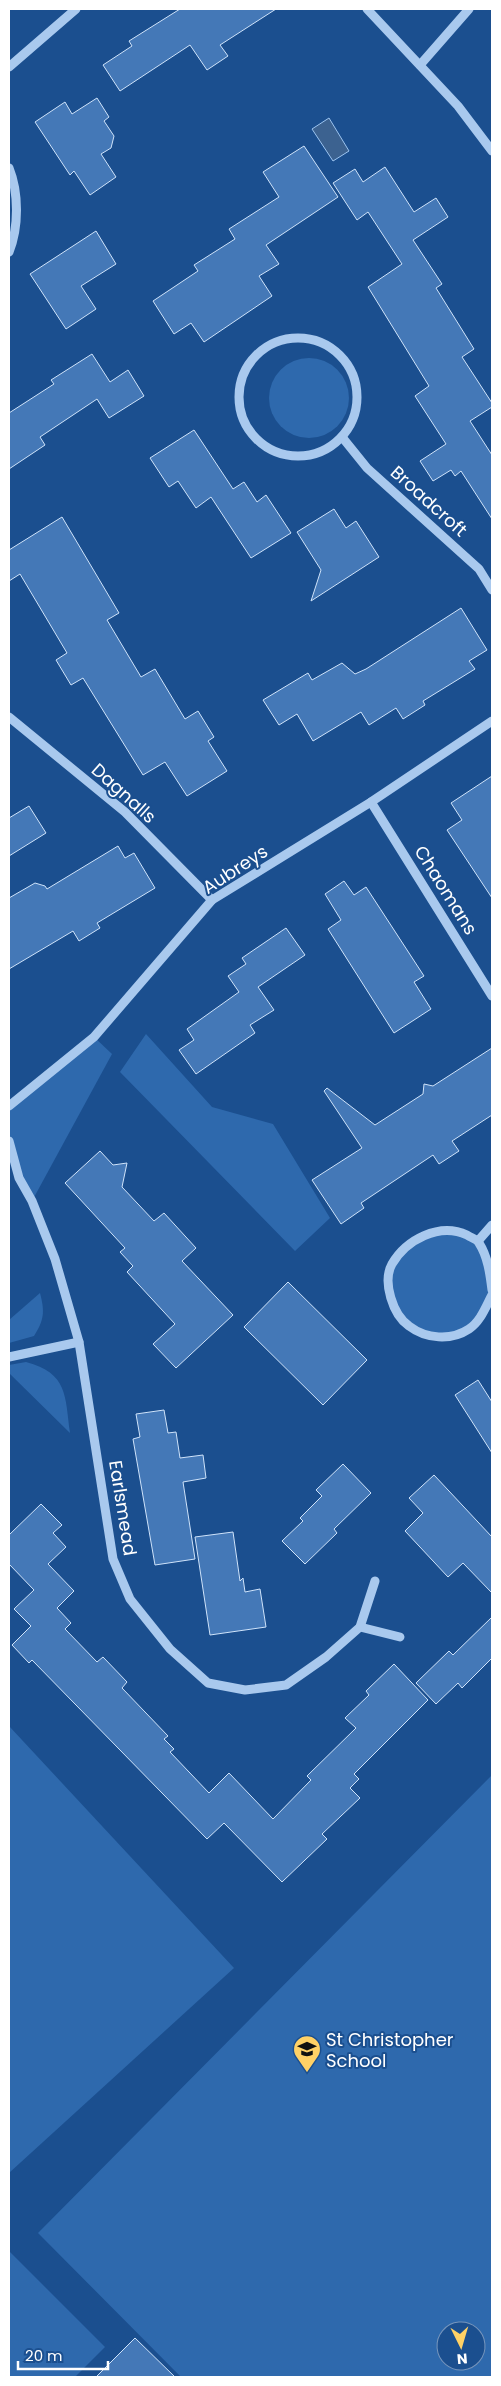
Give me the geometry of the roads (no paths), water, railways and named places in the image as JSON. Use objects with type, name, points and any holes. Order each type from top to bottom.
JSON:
[{"type":"street","points":[[9,67],[76,9]]},
{"type":"street","points":[[367,9],[458,106],[492,151]]},
{"type":"street","points":[[420,66],[469,9]]},
{"type":"street","points":[[9,168],[14,188],[16,215],[13,242],[9,252]]},
{"type":"street","points":[[304,338],[324,343],[342,357],[355,379],[358,400],[356,413],[342,437],[326,450],[311,456],[281,455],[256,440],[241,416],[238,390],[245,368],[260,350],[285,339],[304,338]]},
{"type":"street","name":"Broadcroft","points":[[342,437],[367,468],[479,569],[492,590]]},
{"type":"street","name":"Dagnalls","points":[[9,717],[125,812],[212,900]]},
{"type":"street","name":"Aubreys","points":[[9,1106],[94,1037],[212,900],[372,802],[492,721]]},
{"type":"street","name":"Chaomans","points":[[372,802],[492,996]]},
{"type":"street","name":"Earlsmead","points":[[9,1141],[19,1178],[32,1201],[56,1259],[79,1342],[113,1559],[130,1599],[170,1649],[208,1684],[245,1690],[286,1685],[326,1657],[360,1627]]},
{"type":"street","points":[[478,1241],[492,1225]]},
{"type":"street","points":[[492,1290],[490,1267],[478,1241],[461,1233],[444,1231],[423,1236],[405,1247],[391,1266],[389,1291],[394,1309],[408,1326],[430,1337],[452,1336],[470,1329],[482,1315],[492,1294]]},
{"type":"street","points":[[9,1357],[79,1342]]},
{"type":"street","points":[[375,1581],[360,1627],[400,1637]]},
{"type":"place","name":"St Christopher School","points":[[307,2073]]}]
